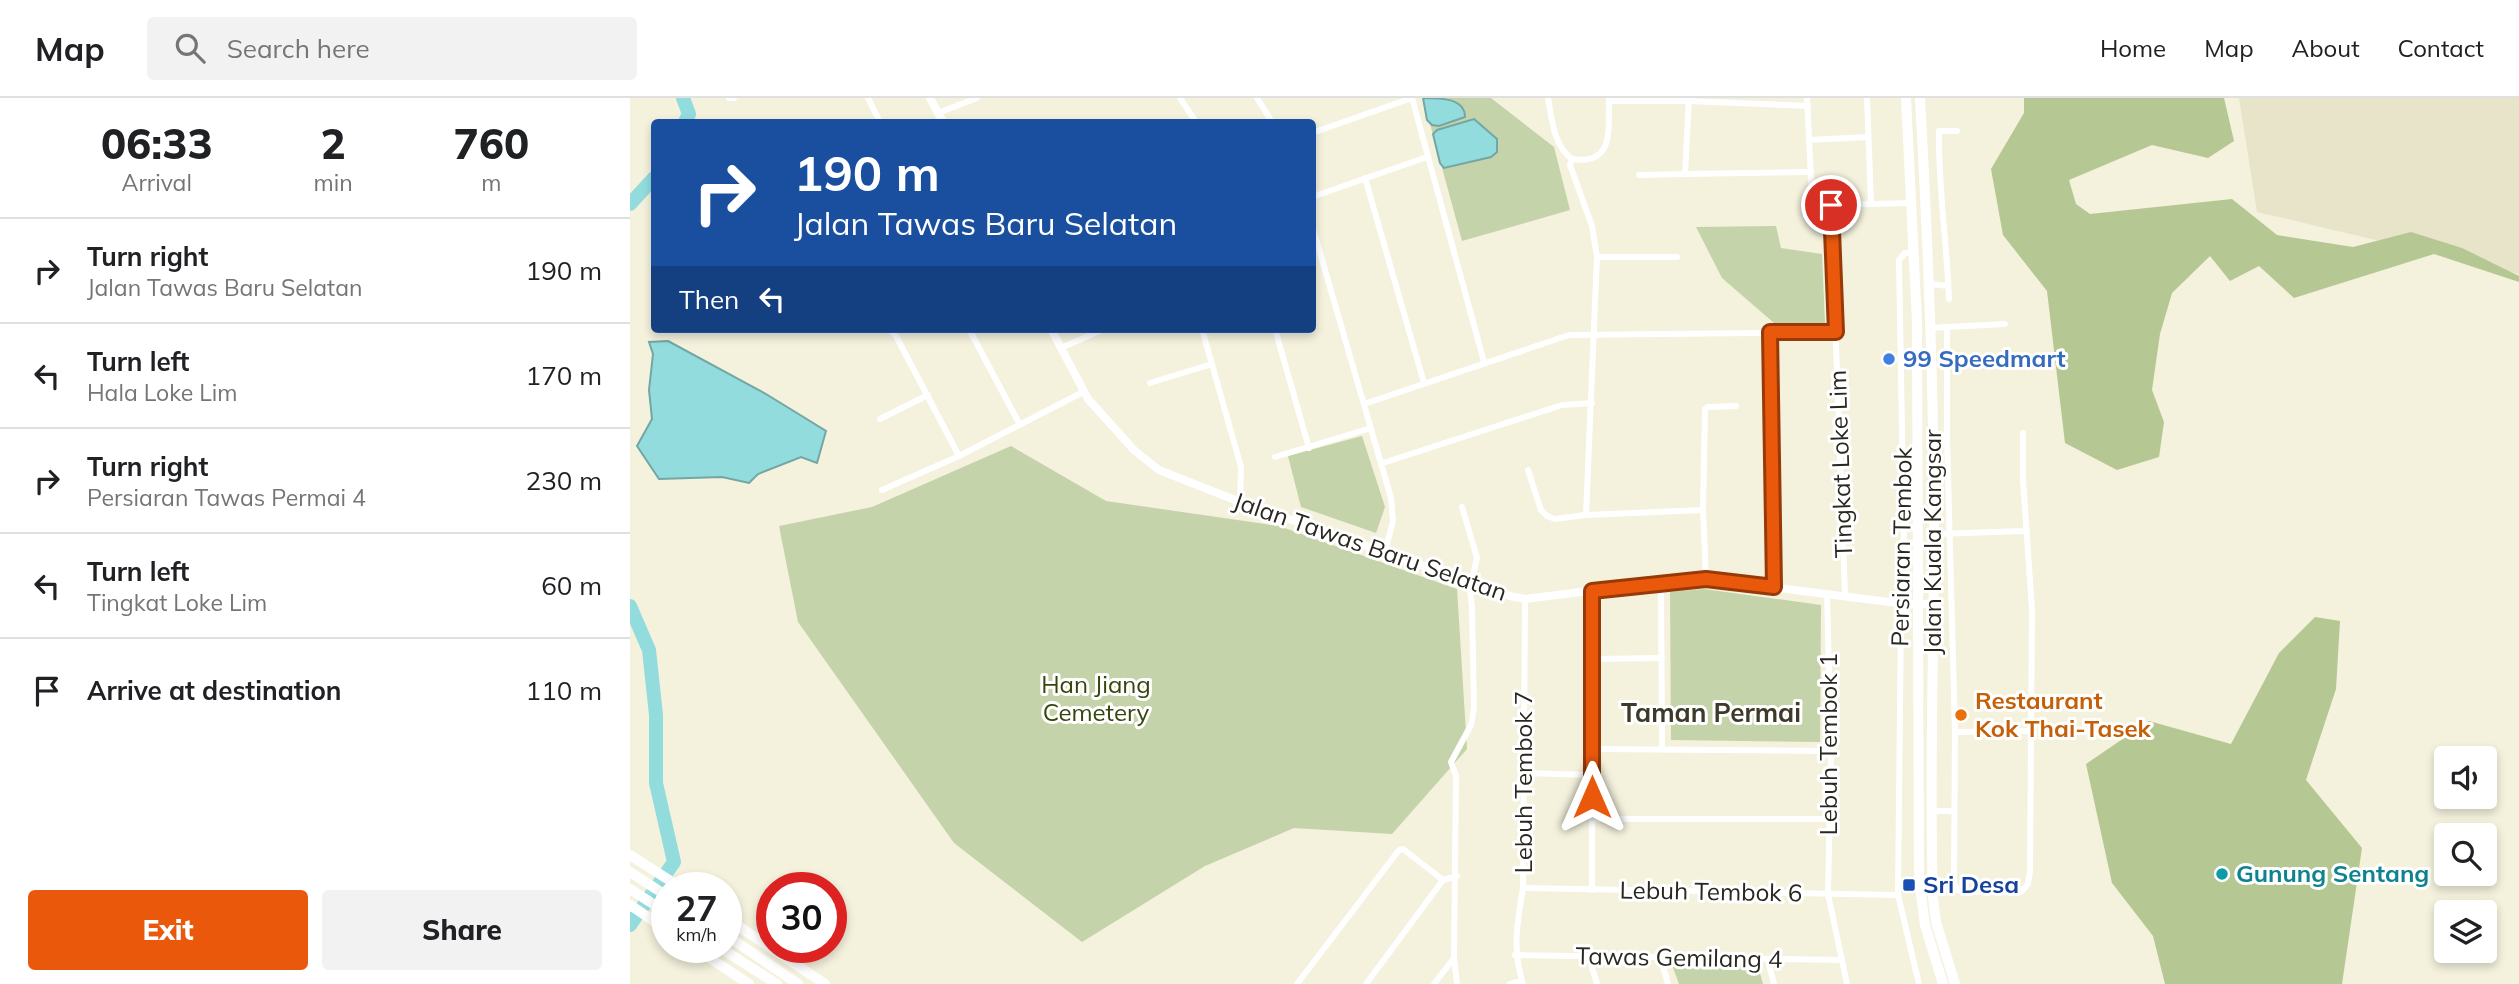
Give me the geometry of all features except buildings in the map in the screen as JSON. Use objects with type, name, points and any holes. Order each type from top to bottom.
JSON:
[{"type":"highway","points":[[630,872],[651,886]]},
{"type":"highway","points":[[630,889],[651,903]]},
{"type":"highway","points":[[742,946],[799,984]]},
{"type":"highway","points":[[742,962],[777,984]]},
{"type":"main road","name":"Jalan Kuala Kangsar","points":[[1906,98],[1917,323],[1917,838],[1925,925],[1943,984]]},
{"type":"main road","name":"Jalan Kuala Kangsar","points":[[1920,98],[1932,328],[1933,898],[1936,922],[1955,984]]},
{"type":"main road","points":[[1917,785],[1922,789],[1925,805],[1933,811],[1927,816],[1922,833],[1917,838]]},
{"type":"main road","points":[[634,858],[656,872]]},
{"type":"main road","points":[[630,905],[651,919]]},
{"type":"main road","points":[[742,929],[825,984]]},
{"type":"main road","points":[[718,963],[750,984]]},
{"type":"street","points":[[867,98],[878,119]]},
{"type":"street","points":[[930,98],[941,119]]},
{"type":"street","points":[[938,113],[977,98]]},
{"type":"street","points":[[1180,98],[1194,119]]},
{"type":"street","points":[[1257,98],[1270,119]]},
{"type":"street","points":[[1316,132],[1412,98],[1484,362]]},
{"type":"street","points":[[1548,98],[1558,142],[1571,163],[1592,226],[1597,257],[1586,515]]},
{"type":"street","points":[[1867,98],[1871,204]]},
{"type":"street","points":[[1685,174],[1688,99]]},
{"type":"street","points":[[1571,163],[1592,159],[1603,152],[1606,145],[1609,100],[1808,102],[1810,172],[1812,197],[1815,201],[1831,205],[1911,203]]},
{"type":"street","points":[[1949,299],[1938,162],[1939,131],[1957,131]]},
{"type":"street","points":[[1809,140],[1868,137]]},
{"type":"street","points":[[1316,196],[1427,157]]},
{"type":"street","points":[[1924,162],[1938,162]]},
{"type":"street","points":[[1639,175],[1810,172]]},
{"type":"street","points":[[1365,178],[1424,383]]},
{"type":"street","name":"Tingkat Loke Lim","points":[[1831,205],[1845,596]]},
{"type":"street","points":[[1316,238],[1383,463],[1393,509],[1393,521],[1385,551]]},
{"type":"street","name":"Persiaran Tembok","points":[[1914,253],[1905,253],[1899,260],[1905,604],[1901,616],[1898,895],[1919,984]]},
{"type":"street","points":[[1316,259],[1322,257]]},
{"type":"street","points":[[1597,257],[1677,257]]},
{"type":"street","points":[[1930,284],[1948,286]]},
{"type":"street","points":[[1932,328],[2005,324]]},
{"type":"street","points":[[1947,327],[1955,732],[1954,884],[1958,890],[1966,892],[2021,892],[2028,884],[2030,871],[2032,610],[2023,433]]},
{"type":"street","points":[[1770,332],[1774,587]]},
{"type":"street","points":[[1364,404],[1558,337],[1595,333],[1836,332]]},
{"type":"street","points":[[893,333],[959,456]]},
{"type":"street","points":[[971,333],[1020,425]]},
{"type":"street","name":"Jalan Tawas Baru Selatan","points":[[1053,333],[1083,392],[1099,414],[1150,464],[1165,474],[1525,599],[1706,579],[1905,604],[1932,604]]},
{"type":"street","points":[[1061,348],[1095,333]]},
{"type":"street","points":[[1203,333],[1241,467],[1240,502]]},
{"type":"street","points":[[1276,333],[1309,448]]},
{"type":"street","points":[[1150,383],[1212,364]]},
{"type":"street","points":[[882,490],[959,456],[1083,392]]},
{"type":"street","points":[[880,419],[928,395]]},
{"type":"street","points":[[1383,463],[1562,405],[1592,403]]},
{"type":"street","points":[[1706,579],[1703,510],[1704,414],[1707,407],[1736,406]]},
{"type":"street","points":[[1275,457],[1371,428]]},
{"type":"street","points":[[1528,470],[1541,510],[1555,519],[1586,515],[1703,510]]},
{"type":"street","points":[[1457,984],[1454,957],[1457,876],[1456,776],[1451,762],[1471,725],[1474,708],[1470,581],[1477,558],[1462,507]]},
{"type":"street","points":[[1934,534],[2026,531]]},
{"type":"street","points":[[1661,582],[1662,750]]},
{"type":"street","points":[[1592,591],[1592,890]]},
{"type":"street","name":"Lebuh Tembok 1","points":[[1828,594],[1831,751],[1828,894],[1847,984]]},
{"type":"street","name":"Lebuh Tembok 7","points":[[1523,982],[1516,956],[1517,923],[1523,888],[1525,599]]},
{"type":"street","points":[[1592,659],[1662,658]]},
{"type":"street","points":[[1955,732],[2031,730]]},
{"type":"street","points":[[1592,749],[1831,751]]},
{"type":"street","points":[[1525,773],[1592,775]]},
{"type":"street","points":[[1933,811],[1953,811]]},
{"type":"street","points":[[1592,819],[1829,819]]},
{"type":"street","points":[[1297,984],[1399,850],[1403,849],[1443,880]]},
{"type":"street","points":[[1366,984],[1443,880],[1457,876]]},
{"type":"street","name":"Lebuh Tembok 6","points":[[1523,888],[1898,895]]},
{"type":"street","name":"Tawas Gemilang 4","points":[[1516,956],[1842,960]]},
{"type":"street","points":[[1434,984],[1454,957]]},
{"type":"street","points":[[1589,957],[1597,984]]},
{"type":"street","points":[[1661,959],[1668,984]]},
{"type":"street","points":[[1768,960],[1774,984]]},
{"type":"street","points":[[1510,984],[1523,982]]},
{"type":"shaded area","points":[[2239,98],[2519,98],[2519,274],[2257,212]]},
{"type":"green space","points":[[1423,98],[1491,98],[1554,147],[1570,210],[1462,241]]},
{"type":"green space","points":[[2024,98],[2224,98],[2234,141],[2208,158],[2152,145],[2069,180],[2076,204],[2090,214],[2232,199],[2277,235],[2353,247],[2411,232],[2462,248],[2519,276],[2519,282],[2434,254],[2294,298],[2259,266],[2230,281],[2210,256],[2172,293],[2160,334],[2152,390],[2164,422],[2159,457],[2117,470],[2065,443],[2047,291],[2003,235],[1991,169],[2024,113]]},
{"type":"green space","points":[[1776,226],[1781,248],[1822,254],[1825,323],[1774,323],[1722,278],[1696,227]]},
{"type":"green space","points":[[1362,436],[1385,507],[1376,533],[1301,507],[1288,456]]},
{"type":"green space","name":"Han Jiang Cemetery","points":[[1011,446],[1106,501],[1279,526],[1457,589],[1467,749],[1392,834],[1294,828],[1205,866],[1082,942],[954,843],[798,622],[779,526],[872,507]]},
{"type":"green space","points":[[1704,589],[1821,605],[1820,742],[1671,740],[1670,592]]},
{"type":"green space","points":[[2315,617],[2340,621],[2336,689],[2306,780],[2362,848],[2342,984],[2165,984],[2153,936],[2112,883],[2086,764],[2149,721],[2231,744],[2279,653]]},
{"type":"green space","points":[[1672,965],[1758,966],[1763,984],[1679,984]]},
{"type":"water","points":[[1423,98],[1450,100],[1461,106],[1465,117],[1439,126],[1432,125],[1427,120]]},
{"type":"water","points":[[1474,119],[1497,139],[1497,152],[1491,157],[1444,168],[1440,163],[1433,134],[1437,130]]},
{"type":"water","points":[[668,341],[766,394],[826,431],[817,463],[801,457],[758,474],[749,483],[722,477],[659,479],[637,446],[652,419],[649,390],[653,354],[649,342]]},
{"type":"waterway","points":[[683,98],[689,114],[686,119]]},
{"type":"waterway","points":[[630,204],[651,181]]},
{"type":"waterway","points":[[630,606],[649,650],[656,715],[656,783],[674,862],[630,925]]},
{"type":"place","name":"99 Speedmart","points":[[1889,359]]},
{"type":"place","name":"Restaurant Kok Thai-Tasek","points":[[1961,715]]},
{"type":"place","name":"Gunung Sentang","points":[[2222,874]]},
{"type":"place","name":"Sri Desa","points":[[1909,885]]},
{"type":"district","name":"Taman Permai","points":[[1711,713]]},
{"type":"route","points":[[1592,797],[1592,591],[1706,579],[1774,587],[1770,332],[1836,332],[1831,205]]}]
